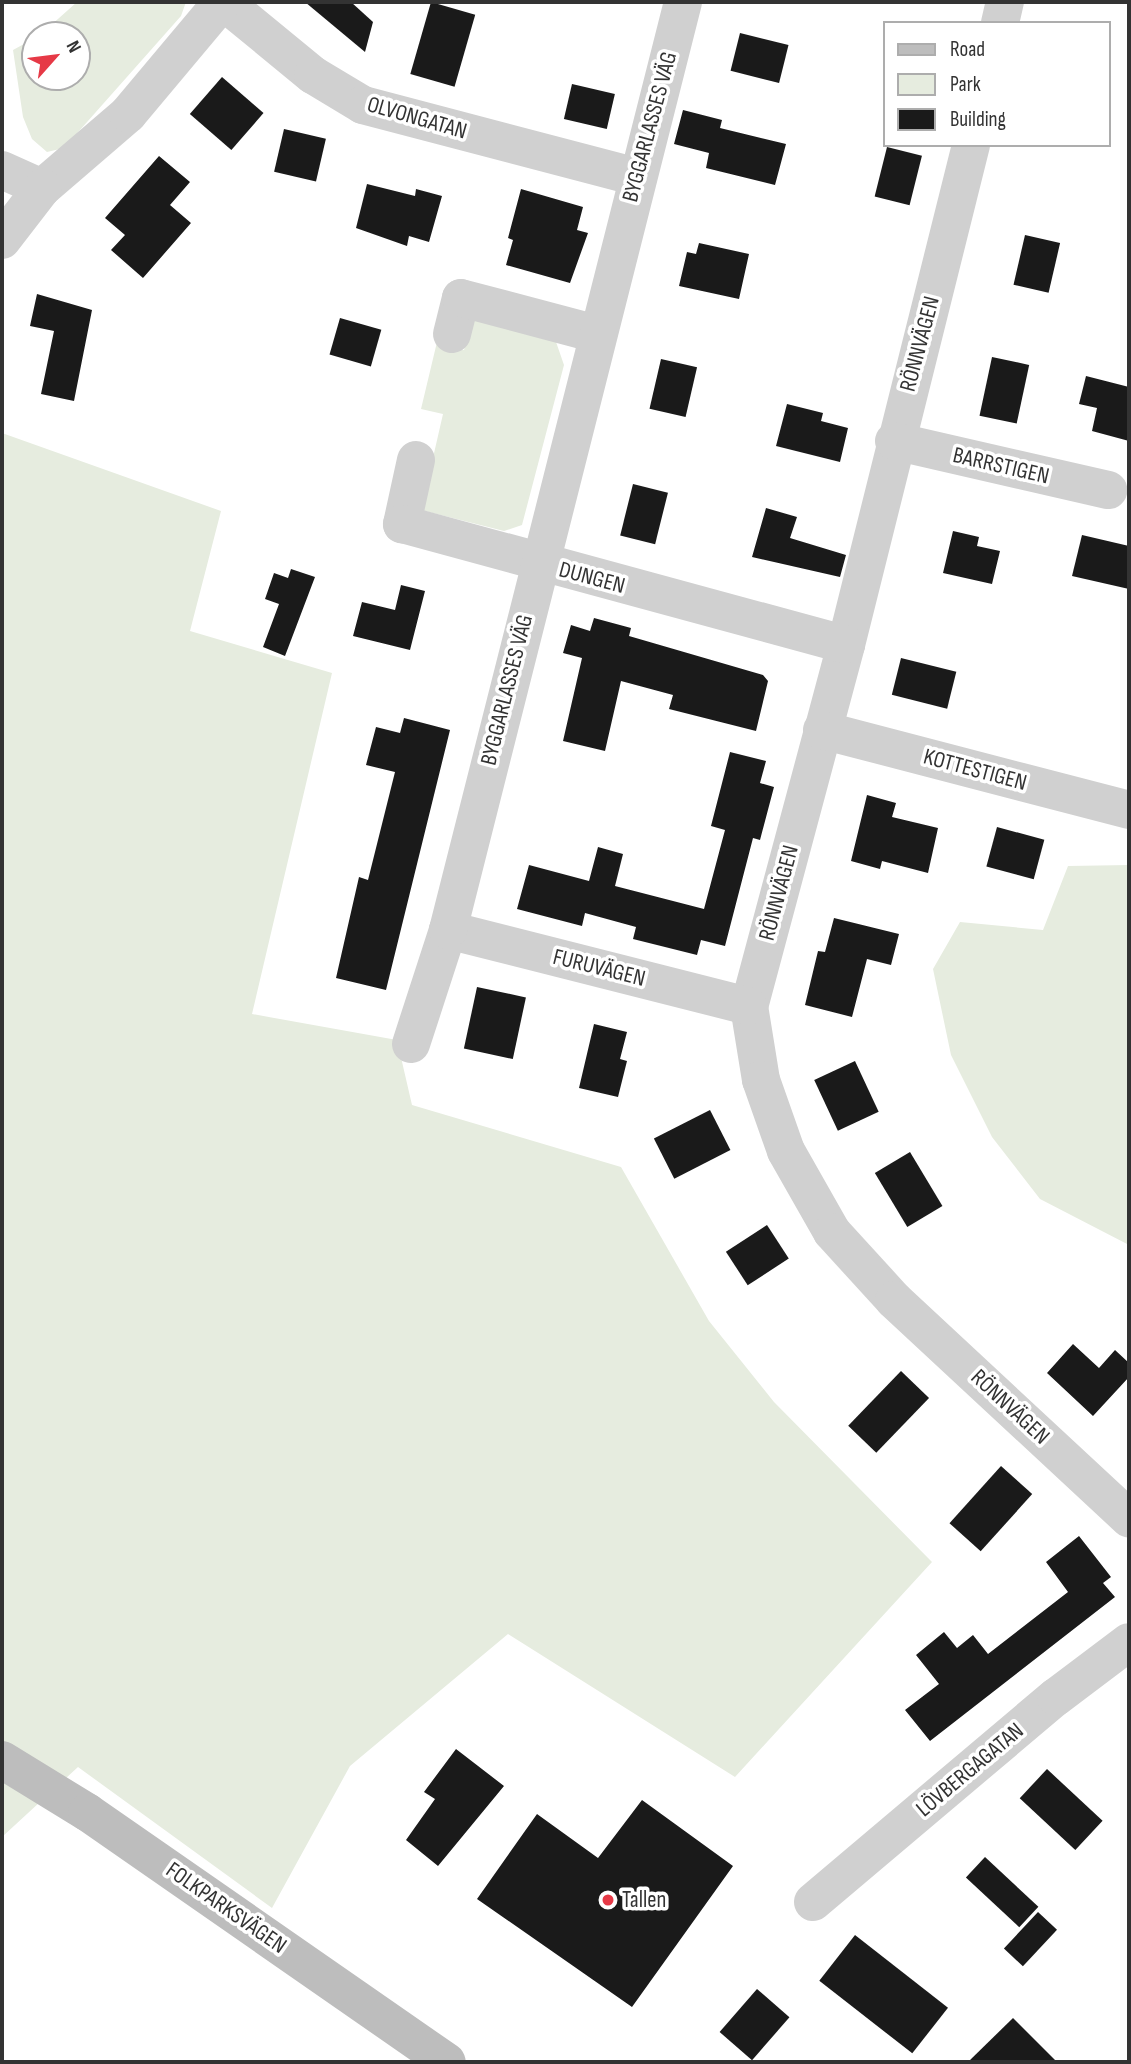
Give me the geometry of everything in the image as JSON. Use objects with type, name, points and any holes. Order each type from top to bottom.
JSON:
[{"type":"main road","name":"FOLKPARKSVÄGEN","points":[[2,1759],[87,1812],[447,2062]]},
{"type":"street","name":"OLVONGATAN","points":[[223,2],[313,75],[363,105],[637,177]]},
{"type":"street","points":[[2,240],[42,188],[128,114],[223,2]]},
{"type":"street","name":"BYGGARLASSES VÄG","points":[[411,1044],[448,930],[538,563],[682,2]]},
{"type":"street","points":[[1000,21],[1005,2]]},
{"type":"street","name":"RÖNNVÄGEN","points":[[970,147],[894,441],[846,645],[749,1006],[761,1080],[786,1151],[832,1232],[894,1300],[1129,1518]]},
{"type":"street","points":[[2,170],[42,188]]},
{"type":"street","points":[[452,334],[461,298],[597,334]]},
{"type":"street","name":"BARRSTIGEN","points":[[894,441],[1108,490]]},
{"type":"street","name":"DUNGEN","points":[[416,460],[402,524],[846,645]]},
{"type":"street","name":"KOTTESTIGEN","points":[[822,730],[1129,810]]},
{"type":"street","name":"FURUVÄGEN","points":[[448,930],[749,1006]]},
{"type":"street","name":"LÖVBERGAGATAN","points":[[813,1902],[1046,1706],[1129,1642]]},
{"type":"green space","points":[[77,2],[186,2],[181,16],[64,148],[47,152],[32,139],[23,117],[13,50],[21,46],[21,91],[91,91],[91,21],[56,21]]},
{"type":"green space","points":[[473,320],[555,339],[564,365],[522,525],[504,531],[421,510],[443,414],[421,409],[437,342],[464,350]]},
{"type":"green space","points":[[2,433],[221,511],[190,631],[332,673],[252,1014],[397,1040],[412,1105],[621,1167],[709,1321],[774,1402],[932,1562],[735,1777],[508,1634],[350,1766],[272,1908],[78,1767],[2,1837]]},
{"type":"green space","points":[[1129,865],[1129,1245],[1040,1199],[992,1137],[951,1055],[933,969],[960,922],[1043,930],[1068,866]]},
{"type":"building","points":[[305,2],[351,2],[373,22],[365,52]]},
{"type":"building","points":[[431,2],[475,15],[455,87],[410,74]]},
{"type":"building","points":[[740,33],[789,45],[779,83],[731,71]]},
{"type":"building","points":[[222,77],[264,113],[231,150],[190,114]]},
{"type":"building","points":[[572,84],[615,94],[607,129],[564,119]]},
{"type":"building","points":[[683,110],[722,120],[720,128],[786,144],[775,185],[706,168],[709,153],[674,144]]},
{"type":"building","points":[[284,129],[326,139],[316,182],[274,172]]},
{"type":"building","points":[[887,147],[922,156],[910,205],[875,196]]},
{"type":"building","points":[[159,156],[190,182],[170,205],[191,223],[143,278],[111,250],[125,235],[105,218]]},
{"type":"building","points":[[367,184],[415,196],[416,189],[442,196],[429,242],[409,236],[407,246],[356,228]]},
{"type":"building","points":[[521,189],[583,207],[577,230],[588,233],[570,283],[506,265],[513,240],[508,238]]},
{"type":"building","points":[[1025,235],[1060,243],[1049,293],[1014,285]]},
{"type":"building","points":[[699,243],[749,254],[739,299],[679,286],[687,252],[696,254]]},
{"type":"building","points":[[37,294],[92,310],[74,401],[41,394],[54,331],[30,326]]},
{"type":"building","points":[[340,318],[381,330],[371,366],[330,355]]},
{"type":"building","points":[[992,357],[1029,365],[1017,424],[980,416]]},
{"type":"building","points":[[661,359],[697,367],[686,417],[650,409]]},
{"type":"building","points":[[1086,376],[1129,387],[1129,441],[1092,431],[1097,408],[1079,404]]},
{"type":"building","points":[[787,404],[823,413],[821,421],[848,428],[840,462],[776,446]]},
{"type":"building","points":[[633,484],[668,493],[655,544],[620,535]]},
{"type":"building","points":[[766,508],[797,517],[790,538],[846,555],[840,577],[752,557]]},
{"type":"building","points":[[953,531],[979,537],[977,546],[1000,551],[992,584],[943,573]]},
{"type":"building","points":[[1082,535],[1129,546],[1129,589],[1072,576]]},
{"type":"building","points":[[291,569],[315,577],[285,656],[263,647],[279,604],[265,599],[274,573],[288,578]]},
{"type":"building","points":[[401,585],[425,591],[410,650],[353,636],[362,602],[395,610]]},
{"type":"building","points":[[594,618],[631,628],[629,636],[763,675],[768,681],[756,731],[669,709],[673,695],[621,681],[605,751],[563,741],[582,658],[563,653],[571,625],[590,631]]},
{"type":"building","points":[[901,658],[956,672],[947,709],[892,695]]},
{"type":"building","points":[[404,718],[450,730],[386,990],[336,978],[359,877],[368,880],[395,772],[366,765],[376,727],[400,733]]},
{"type":"building","points":[[730,752],[766,761],[760,783],[774,787],[760,840],[753,838],[725,946],[701,940],[697,955],[633,939],[636,927],[585,913],[582,926],[517,909],[529,865],[589,881],[598,847],[623,854],[615,886],[704,909],[725,830],[711,826]]},
{"type":"building","points":[[867,795],[896,803],[892,817],[938,828],[928,873],[882,861],[880,869],[851,861]]},
{"type":"building","points":[[997,827],[1044,840],[1034,879],[986,867]]},
{"type":"building","points":[[834,918],[899,934],[891,965],[867,959],[852,1017],[805,1005],[818,951],[825,952]]},
{"type":"building","points":[[477,987],[526,997],[513,1059],[464,1049]]},
{"type":"building","points":[[594,1024],[627,1032],[620,1059],[627,1061],[618,1097],[579,1088]]},
{"type":"building","points":[[855,1061],[879,1112],[838,1131],[814,1080]]},
{"type":"building","points":[[710,1110],[730,1150],[674,1179],[654,1139]]},
{"type":"building","points":[[910,1152],[942,1206],[907,1227],[875,1173]]},
{"type":"building","points":[[767,1225],[789,1259],[748,1285],[726,1252]]},
{"type":"building","points":[[1073,1344],[1099,1368],[1115,1350],[1129,1363],[1129,1377],[1093,1416],[1047,1373]]},
{"type":"building","points":[[901,1371],[929,1398],[876,1453],[848,1426]]},
{"type":"building","points":[[1001,1466],[1032,1494],[981,1551],[949,1523]]},
{"type":"building","points":[[1079,1536],[1111,1577],[1103,1583],[1115,1597],[930,1741],[905,1710],[939,1684],[916,1655],[944,1632],[957,1648],[973,1635],[988,1654],[1068,1592],[1046,1562]]},
{"type":"building","points":[[456,1749],[504,1786],[438,1866],[406,1840],[435,1799],[424,1792]]},
{"type":"building","points":[[1047,1769],[1103,1821],[1075,1850],[1020,1798]]},
{"type":"building","points":[[642,1800],[733,1866],[632,2007],[477,1899],[537,1814],[598,1858]]},
{"type":"building","points":[[985,1857],[1038,1907],[1019,1927],[966,1877]]},
{"type":"building","points":[[1038,1912],[1057,1930],[1023,1966],[1004,1949]]},
{"type":"building","points":[[855,1935],[948,2008],[912,2053],[819,1981]]},
{"type":"building","points":[[757,1989],[789,2017],[752,2060],[720,2032]]},
{"type":"building","points":[[1013,2018],[1057,2062],[968,2062]]},
{"type":"place","name":"Tallen","points":[[608,1900]]}]
